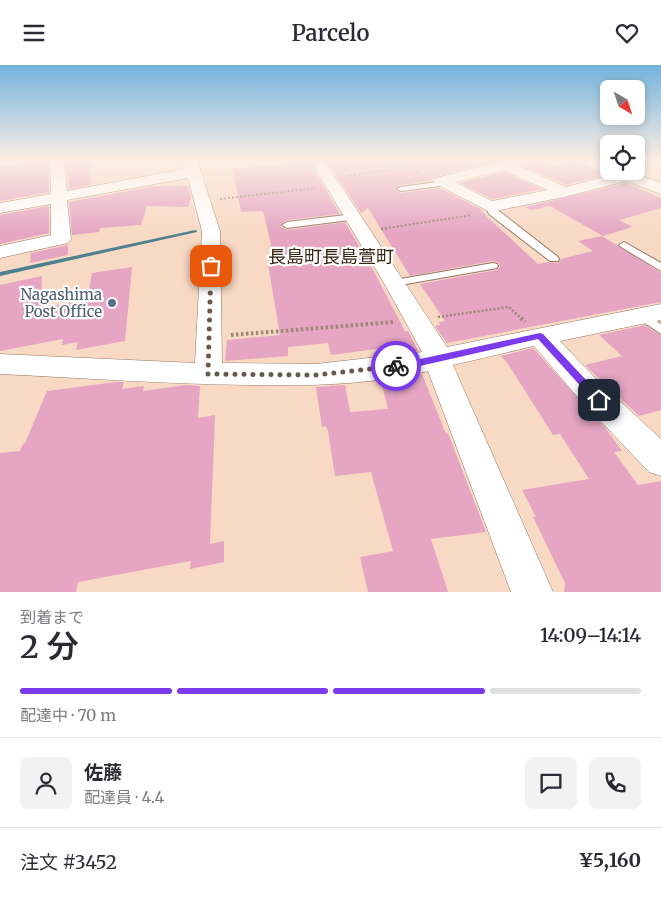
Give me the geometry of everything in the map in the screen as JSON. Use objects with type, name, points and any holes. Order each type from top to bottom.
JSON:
[{"type":"street","points":[[0,252],[61,239],[58,185]]},
{"type":"street","points":[[0,222],[59,196],[70,185]]},
{"type":"street","points":[[0,208],[105,185]]},
{"type":"street","points":[[197,185],[211,231],[208,374]]},
{"type":"street","points":[[333,185],[435,349],[437,359],[532,592]]},
{"type":"street","points":[[448,185],[491,209],[564,192],[587,185]]},
{"type":"street","points":[[548,185],[564,192]]},
{"type":"street","points":[[649,185],[661,189]]},
{"type":"street","points":[[0,365],[208,374],[316,375],[411,365],[540,336],[655,319]]},
{"type":"street","points":[[540,336],[586,387],[661,461]]},
{"type":"lane","points":[[401,189],[433,185]]},
{"type":"lane","points":[[491,209],[554,259]]},
{"type":"lane","points":[[287,225],[358,225]]},
{"type":"lane","points":[[624,245],[661,268]]},
{"type":"lane","points":[[395,283],[493,266]]},
{"type":"path","points":[[203,201],[308,185]]},
{"type":"path","points":[[358,225],[491,209]]},
{"type":"path","points":[[210,337],[417,320],[508,307],[540,336]]},
{"type":"building","points":[[0,185],[49,185],[49,192],[0,201]]},
{"type":"building","points":[[69,185],[91,185],[91,185],[69,189]]},
{"type":"building","points":[[236,185],[323,185],[340,214],[287,220],[280,226],[287,230],[345,222],[418,351],[386,354],[384,348],[331,355],[328,343],[288,347],[288,356],[225,361],[227,340],[280,335],[267,258],[274,257],[263,211],[241,212]]},
{"type":"building","points":[[342,185],[404,185],[395,190],[401,193],[440,188],[484,211],[481,211],[538,264],[558,263],[561,259],[593,251],[578,241],[602,236],[661,273],[661,302],[447,343],[435,326],[440,325],[439,322],[445,321],[420,284],[497,270],[500,267],[499,263],[493,261],[410,276],[368,208],[361,213]]},
{"type":"building","points":[[463,185],[532,185],[542,189],[492,199]]},
{"type":"building","points":[[619,185],[630,185],[661,198],[661,208],[619,220],[632,227],[603,236],[550,206],[531,210],[525,207]]},
{"type":"building","points":[[155,186],[188,186],[191,197],[188,207],[147,206],[141,225],[100,228],[99,232],[72,235],[69,202]]},
{"type":"building","points":[[49,206],[49,233],[0,244],[0,215]]},
{"type":"building","points":[[68,245],[68,255],[30,263],[31,253]]},
{"type":"building","points":[[132,267],[125,341],[76,350],[78,342],[62,345],[63,339],[0,351],[0,285],[42,276],[41,308],[80,301],[81,296],[88,295],[92,273]]},
{"type":"building","points":[[645,325],[661,336],[661,410],[639,416],[585,365],[622,356],[599,335]]},
{"type":"building","points":[[533,348],[607,430],[622,451],[614,452],[638,485],[661,481],[661,592],[564,592],[565,583],[522,490],[589,479],[560,434],[553,435],[501,356]]},
{"type":"building","points":[[422,374],[446,434],[448,433],[486,532],[431,539],[448,592],[368,592],[360,557],[393,551],[371,472],[335,476],[328,431],[326,426],[322,427],[316,387],[345,385],[350,412],[388,409],[382,385],[384,385],[383,382]]},
{"type":"building","points":[[124,382],[122,389],[144,386],[143,391],[186,385],[200,386],[198,418],[215,415],[210,544],[224,541],[224,562],[190,569],[191,561],[78,582],[76,592],[0,592],[0,453],[20,451],[47,391]]},
{"type":"waterway","points":[[0,274],[195,231]]},
{"type":"way so far","points":[[211,266],[208,374],[316,375],[396,366]]},
{"type":"place","name":"Nagashima Post Office","points":[[112,303]]},
{"type":"district","name":"長島町長島萱町","points":[[331,256]]},
{"type":"route","points":[[396,366],[411,365],[540,336],[599,400]]}]
